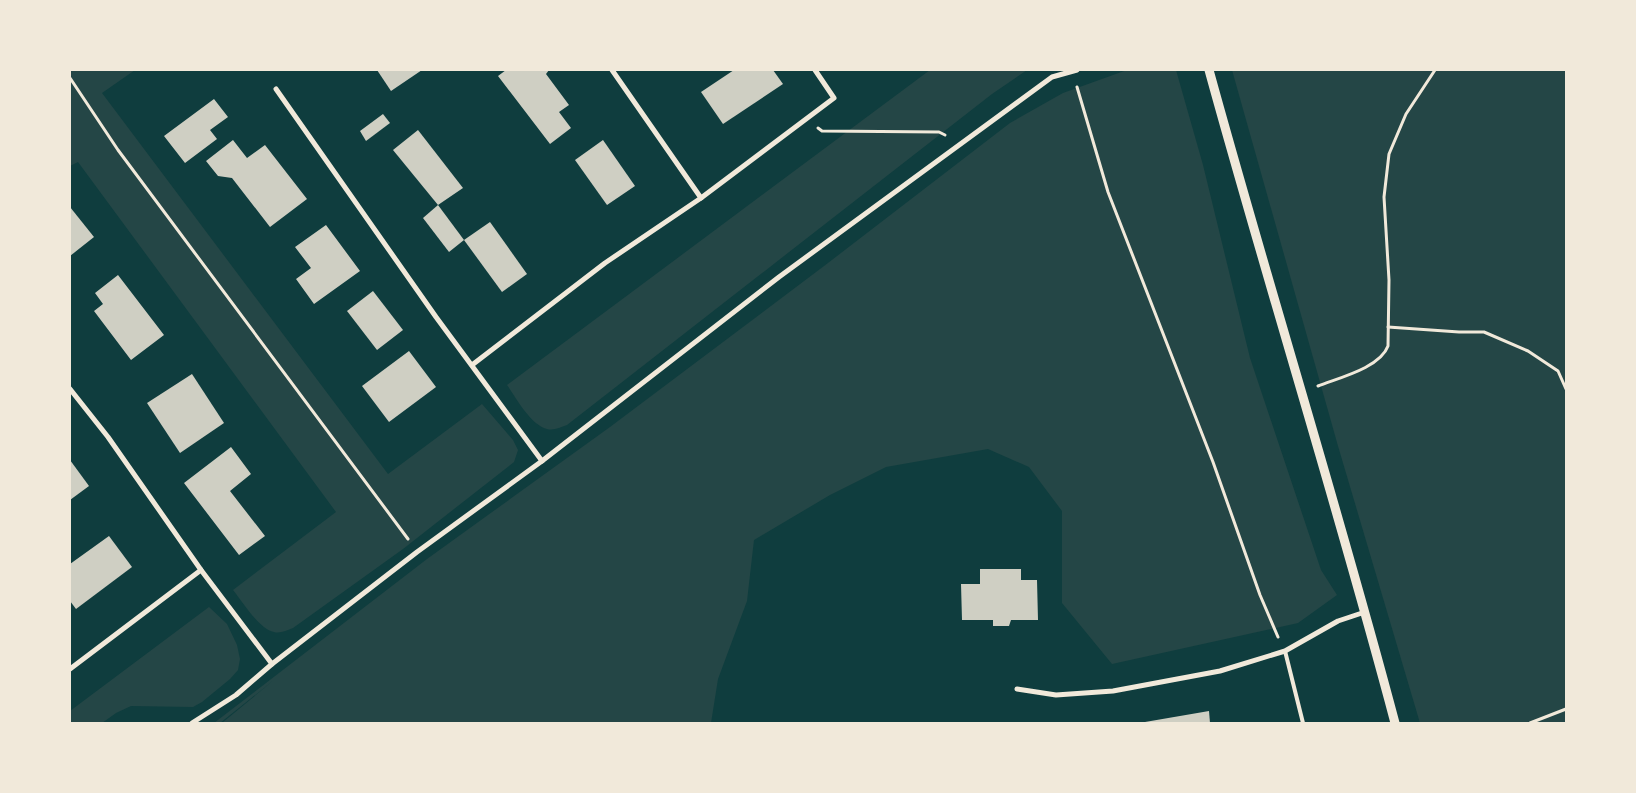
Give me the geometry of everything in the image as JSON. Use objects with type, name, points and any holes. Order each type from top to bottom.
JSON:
[{"type":"street","points":[[612,70],[700,198]]},
{"type":"street","points":[[472,365],[605,264],[700,198],[834,98],[815,70]]},
{"type":"street","points":[[1209,70],[1365,612],[1395,723]]},
{"type":"street","points":[[192,723],[236,695],[272,664],[417,552],[542,461],[779,277],[1052,78],[1075,71]]},
{"type":"street","points":[[276,89],[436,318],[542,461]]},
{"type":"street","points":[[70,389],[108,437],[201,570],[272,664]]},
{"type":"street","points":[[70,669],[201,570]]},
{"type":"street","points":[[1017,689],[1056,695],[1113,691],[1220,671],[1285,651],[1338,621],[1365,612]]},
{"type":"lane","points":[[1285,651],[1303,723]]},
{"type":"path","points":[[1301,393],[1373,364],[1385,353],[1388,346],[1389,280],[1384,197],[1388,154],[1406,114],[1435,70]]},
{"type":"path","points":[[1075,71],[1108,192],[1213,462],[1260,594],[1280,642]]},
{"type":"path","points":[[70,78],[118,150],[417,552]]},
{"type":"path","points":[[805,120],[822,131],[939,132],[961,144]]},
{"type":"path","points":[[1388,327],[1484,332],[1528,351],[1558,371],[1566,389]]},
{"type":"path","points":[[1530,723],[1566,709]]},
{"type":"shaded area","points":[[70,70],[135,70],[102,93],[388,474],[482,404],[513,440],[518,450],[514,462],[403,549],[293,628],[284,632],[274,632],[263,626],[233,590],[336,512],[78,162],[70,166]]},
{"type":"shaded area","points":[[930,70],[1027,70],[992,94],[567,425],[555,429],[547,429],[530,417],[507,385]]},
{"type":"shaded area","points":[[1127,70],[1176,70],[1203,165],[1250,358],[1321,570],[1337,595],[1298,623],[1112,664],[1062,603],[1062,511],[1029,467],[988,449],[886,467],[830,495],[754,540],[747,601],[718,679],[711,723],[222,723],[274,680],[220,723],[214,723],[427,559],[610,427],[1010,123],[1063,93]]},
{"type":"shaded area","points":[[1232,70],[1566,70],[1566,723],[1420,723],[1338,446]]},
{"type":"shaded area","points":[[209,607],[227,624],[237,645],[240,659],[238,670],[230,679],[193,707],[131,706],[116,713],[102,723],[70,723],[70,711]]},
{"type":"building","points":[[377,70],[422,70],[391,91]]},
{"type":"building","points":[[506,70],[549,70],[546,74],[569,105],[559,112],[571,128],[550,144],[498,76]]},
{"type":"building","points":[[734,70],[773,70],[783,84],[723,124],[701,92]]},
{"type":"building","points":[[214,99],[228,117],[210,130],[217,139],[185,163],[164,136]]},
{"type":"building","points":[[383,114],[390,123],[366,141],[360,131]]},
{"type":"building","points":[[418,130],[463,188],[438,205],[393,150]]},
{"type":"building","points":[[233,140],[247,158],[265,145],[307,199],[270,227],[232,178],[218,176],[206,161]]},
{"type":"building","points":[[603,140],[635,186],[607,205],[575,160]]},
{"type":"building","points":[[438,205],[464,240],[449,252],[423,218]]},
{"type":"building","points":[[70,207],[94,237],[70,256]]},
{"type":"building","points":[[490,222],[527,274],[502,292],[464,240]]},
{"type":"building","points":[[326,225],[360,271],[314,304],[296,279],[311,268],[295,247]]},
{"type":"building","points":[[118,275],[164,335],[131,360],[94,311],[103,304],[95,293]]},
{"type":"building","points":[[373,291],[403,330],[377,350],[347,311]]},
{"type":"building","points":[[409,351],[436,387],[389,422],[362,386]]},
{"type":"building","points":[[192,374],[224,423],[180,453],[147,403]]},
{"type":"building","points":[[231,447],[251,474],[230,491],[265,536],[239,555],[184,483]]},
{"type":"building","points":[[70,460],[89,486],[70,500]]},
{"type":"building","points":[[109,536],[132,567],[76,609],[70,601],[70,564]]},
{"type":"building","points":[[980,569],[1021,569],[1021,580],[1037,580],[1038,620],[1011,620],[1009,626],[993,626],[993,620],[962,620],[961,584],[980,584]]},
{"type":"building","points":[[1209,711],[1210,723],[1145,723],[1145,722]]}]
